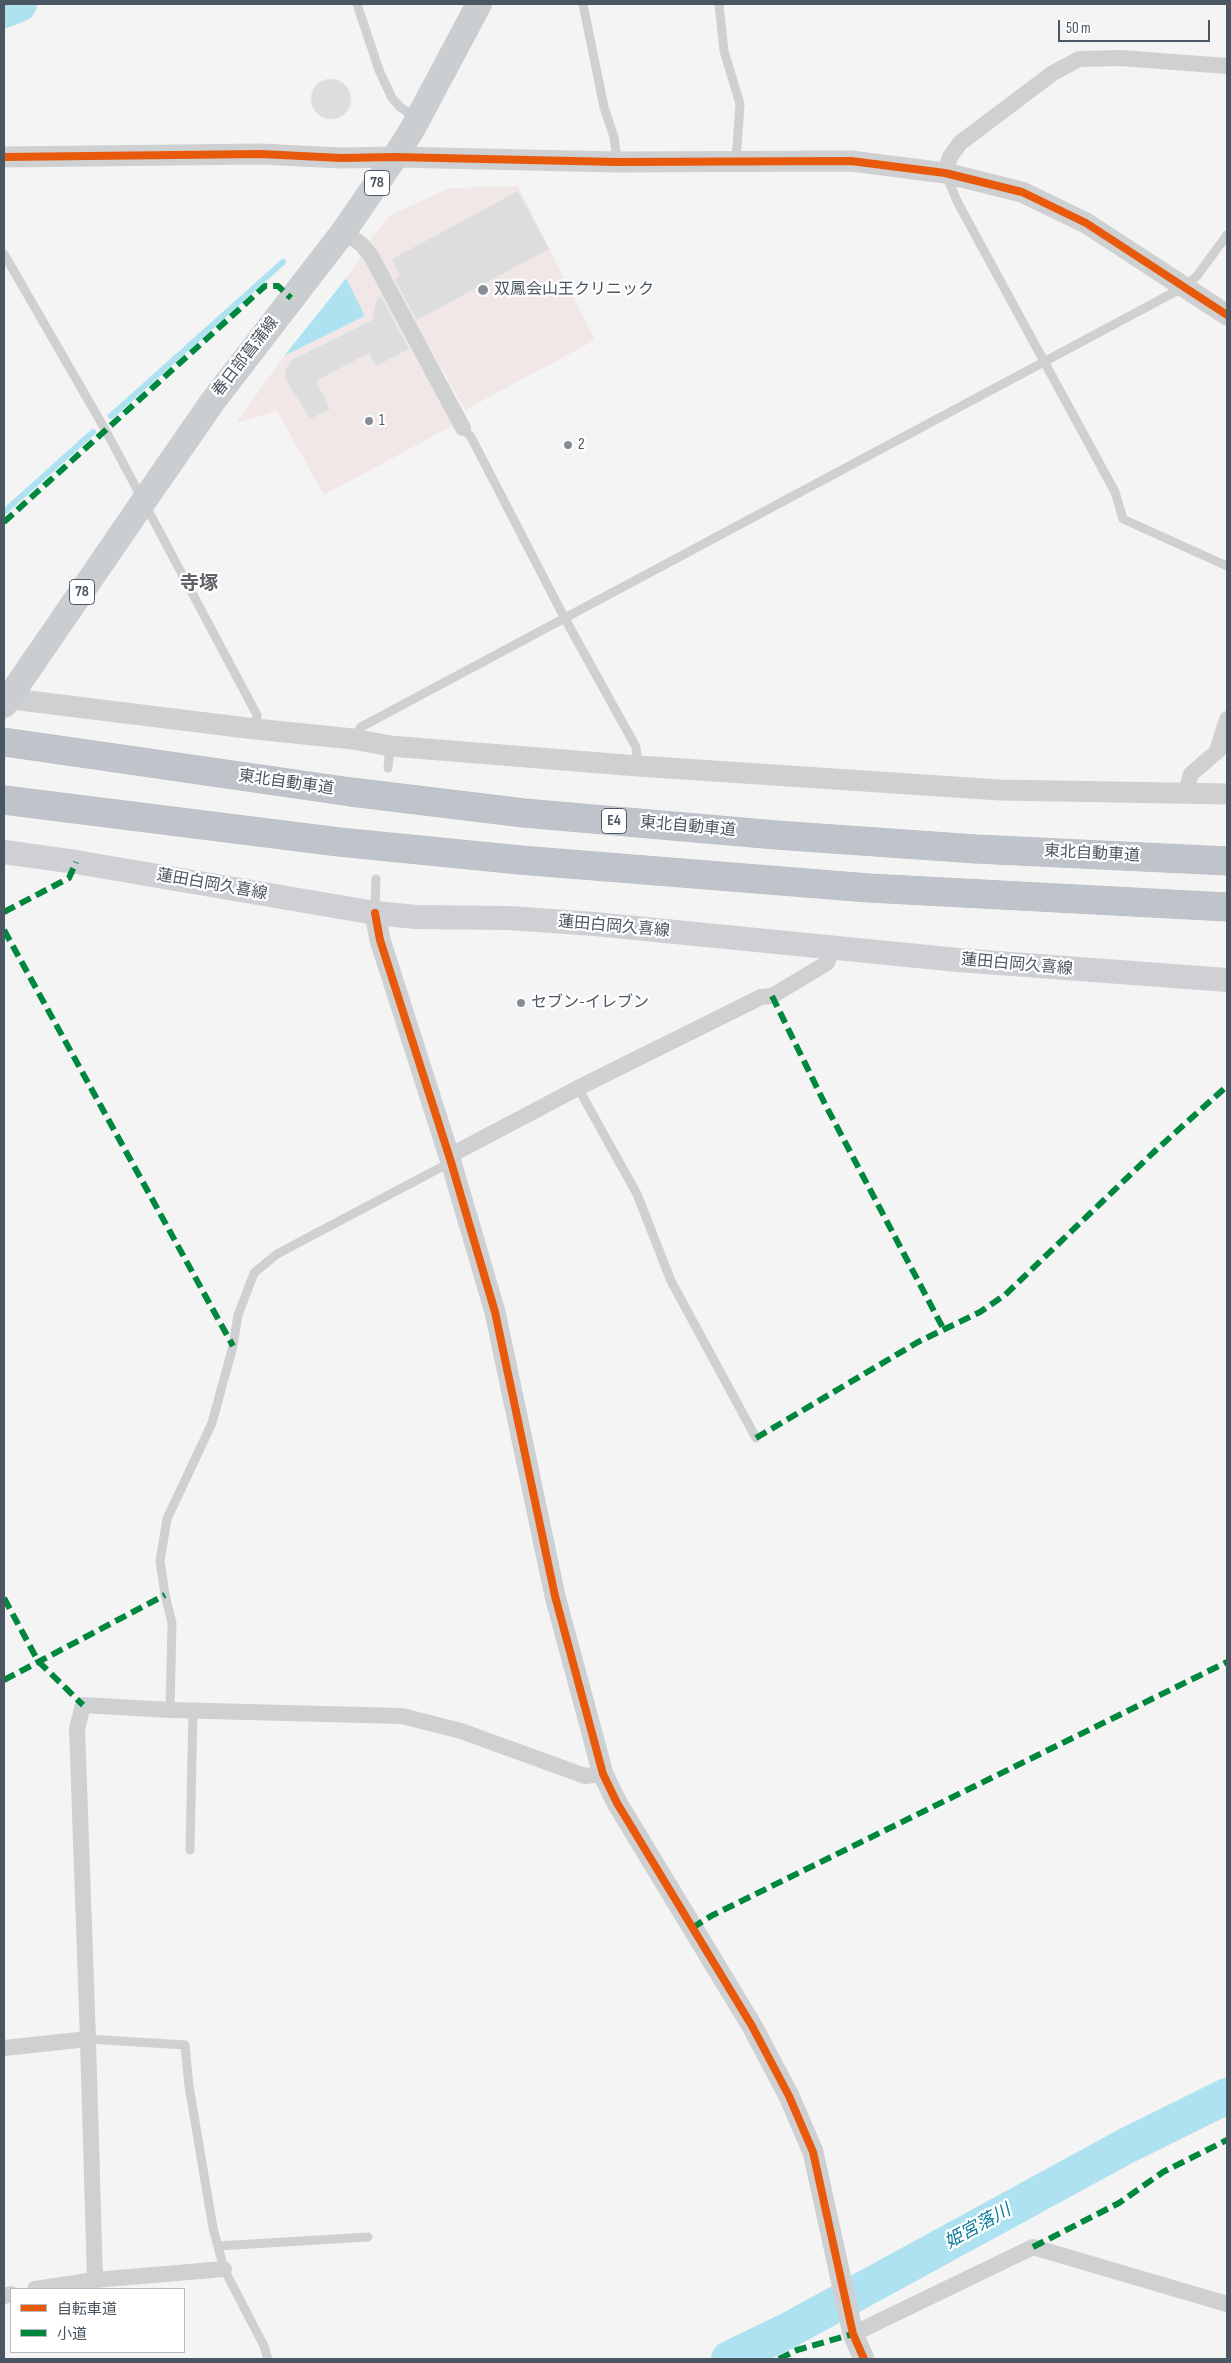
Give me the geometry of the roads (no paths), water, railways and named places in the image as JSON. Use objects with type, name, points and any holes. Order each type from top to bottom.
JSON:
[{"type":"highway","name":"東北自動車道","points":[[4,742],[352,792],[524,813],[805,837],[976,849],[1227,861]]},
{"type":"highway","points":[[4,800],[339,842],[520,860],[869,888],[1227,907]]},
{"type":"main road","name":"春日部菖蒲線","points":[[4,705],[213,401],[344,231],[395,157],[418,119],[478,4]]},
{"type":"main road","name":"蓮田白岡久喜線","points":[[4,852],[76,862],[375,913],[416,917],[509,918],[594,924],[1096,971],[1227,980]]},
{"type":"street","points":[[945,173],[950,157],[960,143],[1053,73],[1079,59],[1121,58],[1227,66]]},
{"type":"street","points":[[4,157],[261,154],[341,158],[395,157],[617,162],[736,163],[851,161],[945,173],[1022,192],[1086,223],[1227,315]]},
{"type":"street","points":[[344,231],[362,244],[371,256],[463,428]]},
{"type":"street","points":[[4,698],[255,729],[353,739],[390,746],[638,766],[1000,790],[1227,794]]},
{"type":"street","points":[[1185,794],[1191,774],[1223,745],[1227,719]]},
{"type":"street","points":[[375,913],[380,940],[450,1159],[495,1312],[556,1596],[603,1774],[617,1803],[752,2026],[789,2096],[813,2152],[853,2334],[864,2359]]},
{"type":"street","points":[[450,1159],[578,1088],[761,997],[772,996],[827,962],[834,947]]},
{"type":"street","points":[[95,2280],[77,1729],[83,1705],[170,1710],[402,1716],[461,1731],[585,1776],[603,1774]]},
{"type":"street","points":[[4,2048],[88,2039]]},
{"type":"street","points":[[853,2334],[1033,2247],[1227,2304]]},
{"type":"street","points":[[42,2288],[95,2280],[224,2269]]},
{"type":"lane","points":[[357,4],[379,70],[392,98],[400,107],[418,119]]},
{"type":"lane","points":[[583,4],[604,107],[614,137],[617,162]]},
{"type":"lane","points":[[719,4],[724,51],[740,104],[736,163]]},
{"type":"lane","points":[[945,173],[958,203],[1115,492],[1123,519],[1227,566]]},
{"type":"lane","points":[[353,739],[361,727],[1184,287],[1197,276],[1227,235]]},
{"type":"lane","points":[[4,254],[106,431],[257,715],[255,729]]},
{"type":"lane","points":[[463,428],[470,437],[564,617],[636,747],[638,766]]},
{"type":"lane","points":[[388,768],[390,746]]},
{"type":"lane","points":[[375,913],[376,879]]},
{"type":"lane","points":[[578,1088],[637,1194],[671,1281],[756,1438]]},
{"type":"lane","points":[[170,1710],[172,1623],[160,1561],[167,1519],[212,1423],[233,1346],[238,1314],[254,1274],[277,1254],[450,1159]]},
{"type":"lane","points":[[190,1850],[193,1710]]},
{"type":"lane","points":[[88,2039],[185,2044],[189,2086],[218,2246],[224,2269],[264,2346],[268,2359]]},
{"type":"lane","points":[[218,2246],[368,2237]]},
{"type":"water","points":[[346,278],[365,316],[284,356],[336,291]]},
{"type":"waterway","points":[[4,10],[19,4]]},
{"type":"waterway","points":[[111,416],[283,262]]},
{"type":"waterway","points":[[4,512],[93,432]]},
{"type":"waterway","name":"姫宮落川","points":[[729,2359],[787,2331],[1124,2147],[1227,2096]]},
{"type":"place","name":"双鳳会山王クリニック","points":[[483,290]]},
{"type":"place","name":"1","points":[[369,421]]},
{"type":"place","name":"2","points":[[568,445]]},
{"type":"place","name":"セブン-イレブン","points":[[521,1003]]},
{"type":"district","name":"寺塚","points":[[199,584]]}]
